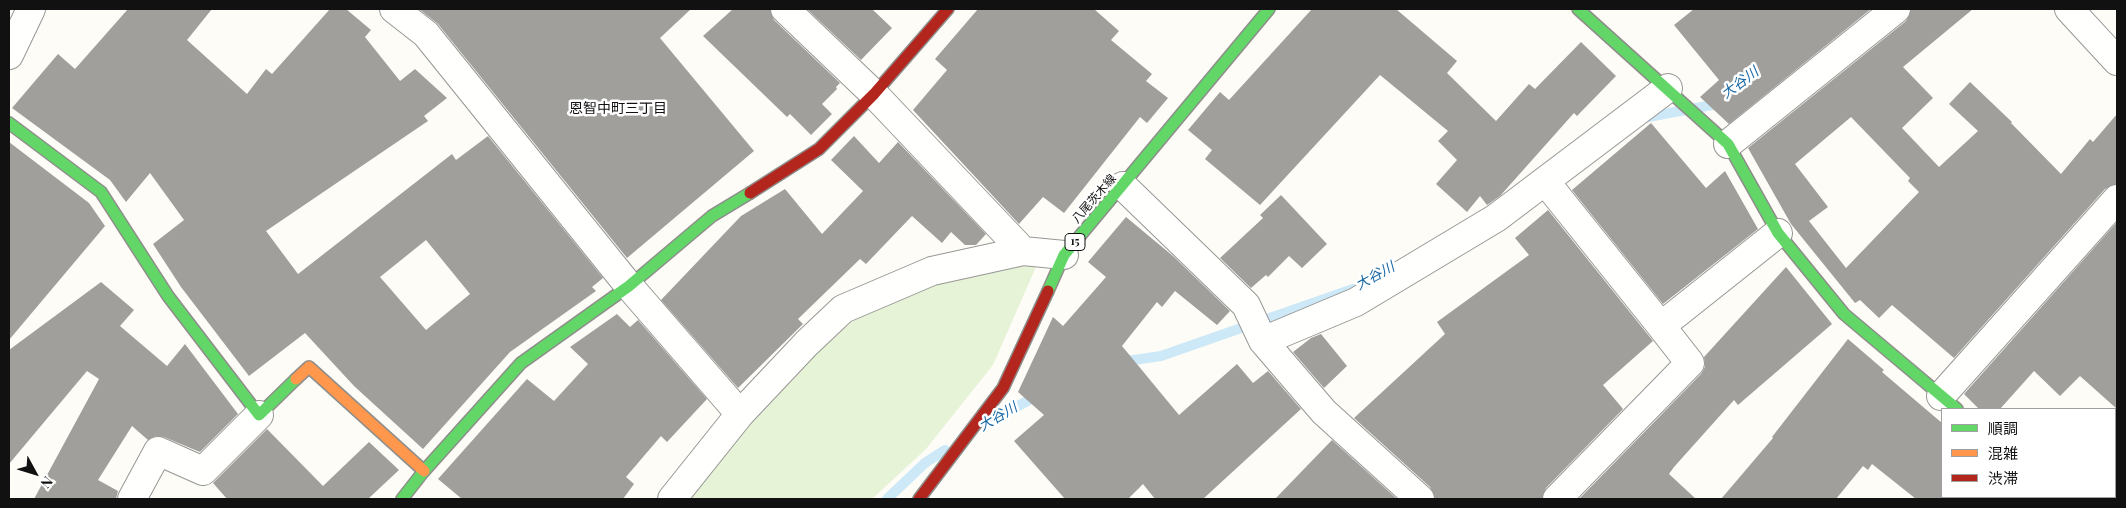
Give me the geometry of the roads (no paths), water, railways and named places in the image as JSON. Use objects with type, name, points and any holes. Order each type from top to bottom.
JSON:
[{"type":"street","points":[[9,55],[31,9]]},
{"type":"street","points":[[394,9],[426,34],[629,286],[740,414]]},
{"type":"street","points":[[785,9],[874,94],[1024,251]]},
{"type":"street","points":[[402,499],[424,470],[521,364],[629,286],[712,216],[819,149],[874,94],[948,9]]},
{"type":"street","name":"八尾茨木線","points":[[919,499],[1003,388],[1064,255],[1269,9]]},
{"type":"street","points":[[1578,9],[1728,144],[1778,233],[1844,314],[1949,403],[2117,199]]},
{"type":"street","points":[[1728,144],[1896,9]]},
{"type":"street","points":[[2069,9],[2117,61]]},
{"type":"street","points":[[1263,341],[1356,302],[1496,218],[1668,88]]},
{"type":"street","points":[[9,123],[101,192],[168,296],[259,415]]},
{"type":"street","points":[[1545,181],[1690,363],[1557,499]]},
{"type":"street","points":[[1123,186],[1246,305],[1263,341],[1324,412],[1420,499]]},
{"type":"street","points":[[1661,326],[1778,233]]},
{"type":"street","points":[[672,499],[740,414],[807,343],[843,310],[932,271],[1024,251],[1064,255]]},
{"type":"street","points":[[132,499],[158,451],[203,471],[309,367],[424,470]]},
{"type":"waterway","name":"大谷川","points":[[1643,118],[1712,105],[1720,98]]},
{"type":"waterway","name":"大谷川","points":[[1120,362],[1161,356],[1353,289]]},
{"type":"waterway","name":"大谷川","points":[[989,422],[1040,394]]},
{"type":"waterway","name":"大谷川","points":[[887,499],[925,463],[945,450]]},
{"type":"district","name":"恩智中町三丁目","points":[[618,109]]}]
